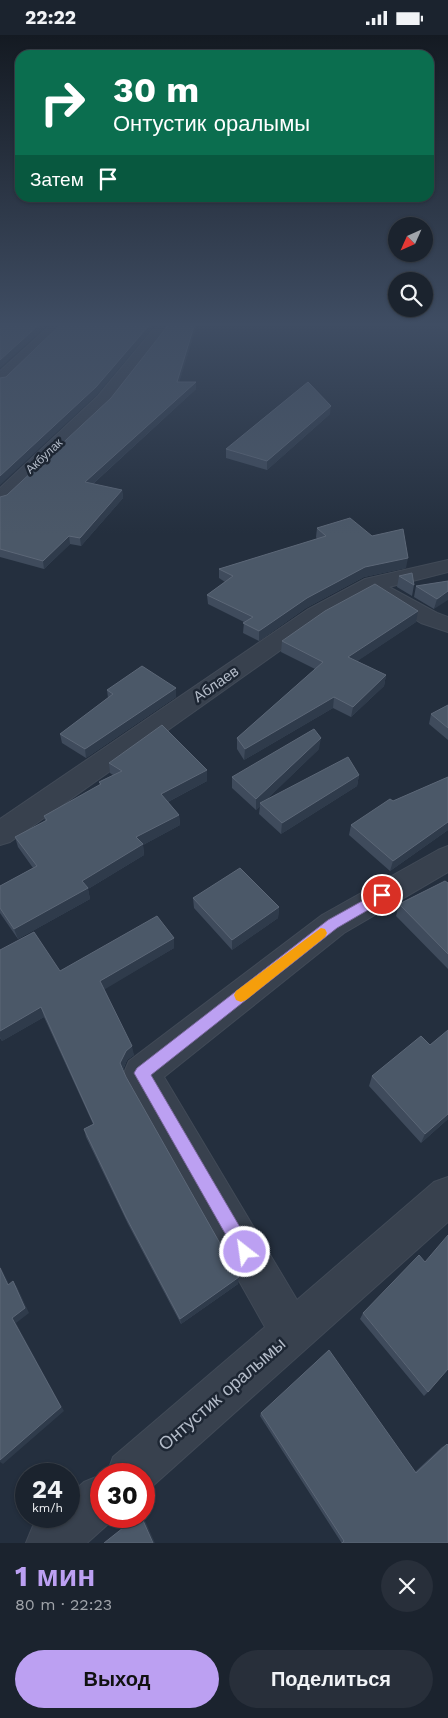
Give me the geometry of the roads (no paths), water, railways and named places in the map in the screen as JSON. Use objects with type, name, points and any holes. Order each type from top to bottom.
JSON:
[{"type":"street","name":"Акбулак","points":[[0,498],[109,393]]},
{"type":"street","name":"Аблаев","points":[[0,834],[316,615],[373,584],[448,566]]},
{"type":"street","points":[[373,584],[429,618],[448,625]]},
{"type":"street","name":"Онтустик оралымы","points":[[292,1333],[142,1073],[333,924],[448,858]]},
{"type":"street","name":"Онтустик оралымы","points":[[143,1463],[448,1195]]},
{"type":"street","points":[[50,1543],[90,1508]]}]
